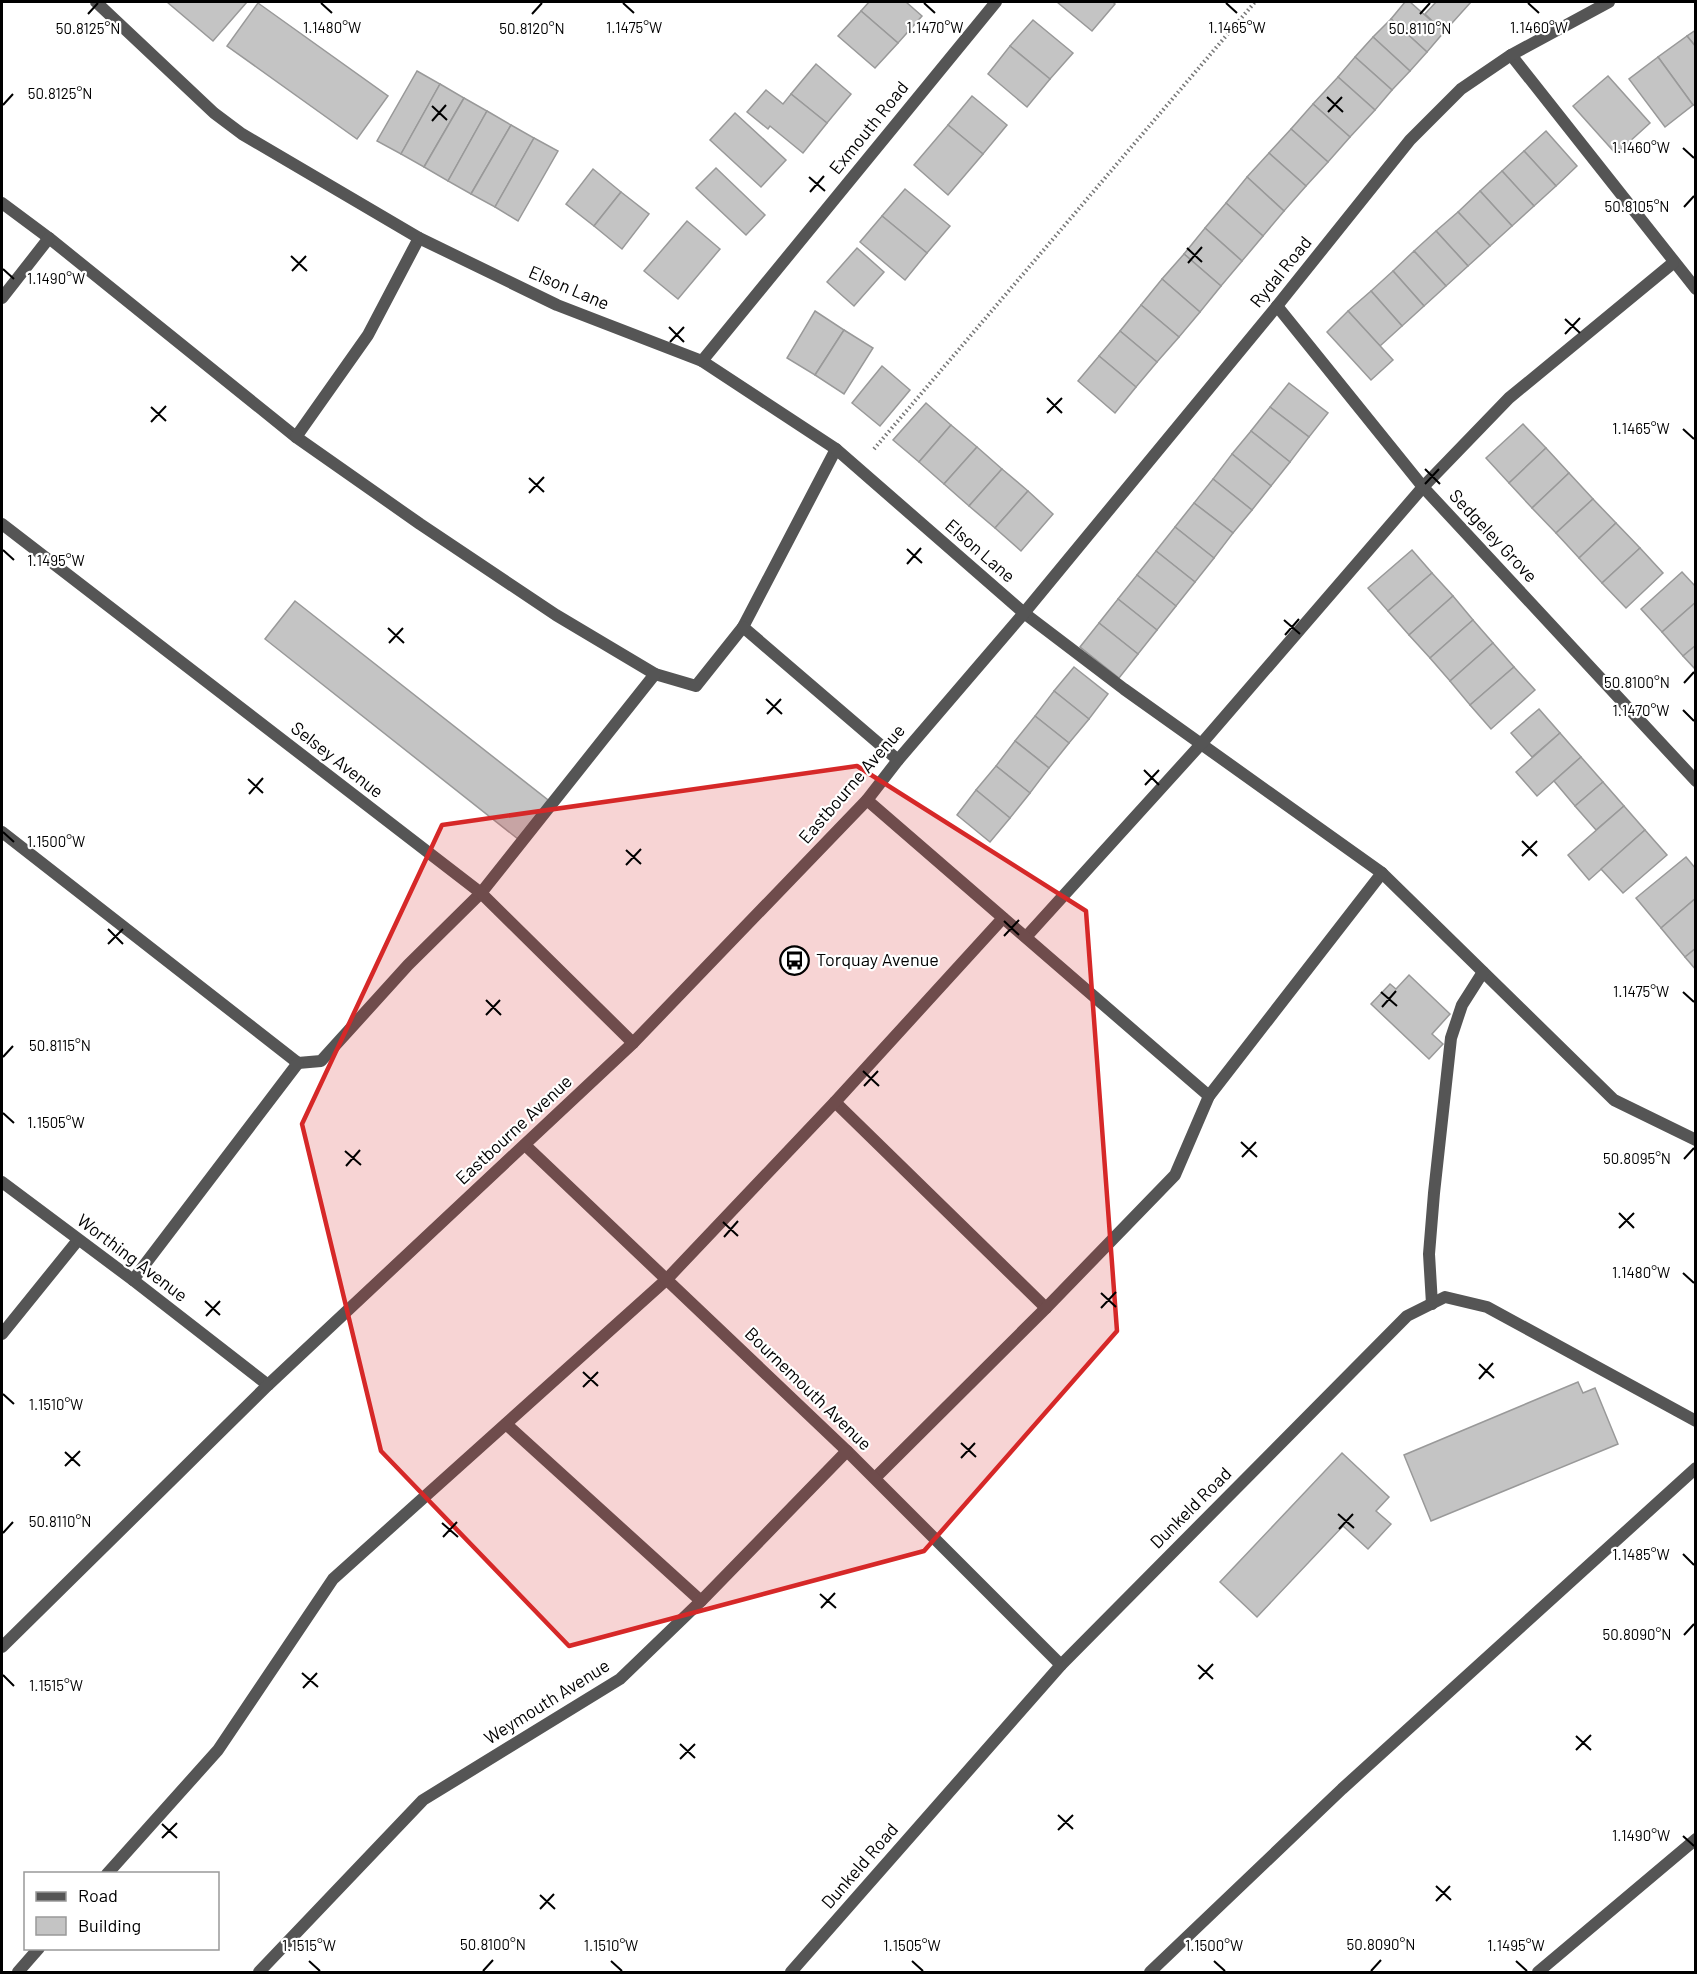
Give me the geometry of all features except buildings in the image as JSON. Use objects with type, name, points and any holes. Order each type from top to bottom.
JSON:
[{"type":"street","name":"Elson Lane","points":[[96,2],[214,113],[242,134],[419,238],[557,305],[702,361],[836,449],[1024,614],[1124,689],[1382,873],[1614,1100],[1695,1140]]},
{"type":"street","name":"Exmouth Road","points":[[702,361],[996,2]]},
{"type":"street","name":"Rydal Road","points":[[1024,614],[1410,140],[1461,89],[1511,55],[1609,2]]},
{"type":"street","points":[[1511,55],[1695,289]]},
{"type":"street","points":[[2,203],[49,238],[296,437],[547,609],[655,674],[696,686],[743,627],[836,449]]},
{"type":"street","points":[[2,298],[49,238]]},
{"type":"street","points":[[296,437],[368,334],[419,238]]},
{"type":"street","points":[[1026,937],[1202,743],[1423,487],[1509,398],[1674,263]]},
{"type":"street","name":"Sedgeley Grove","points":[[1277,306],[1423,487],[1695,781]]},
{"type":"street","name":"Selsey Avenue","points":[[2,524],[482,893],[633,1043]]},
{"type":"street","name":"Eastbourne Avenue","points":[[2,1647],[268,1385],[633,1043],[867,800],[898,760],[1024,614]]},
{"type":"street","points":[[743,627],[898,760]]},
{"type":"street","points":[[2,832],[298,1063],[321,1061],[408,965],[482,893],[655,674]]},
{"type":"street","points":[[867,800],[1209,1096]]},
{"type":"street","points":[[875,1478],[1046,1308],[1175,1175],[1209,1096],[1382,873]]},
{"type":"street","points":[[109,1872],[218,1750],[333,1579],[666,1280],[835,1102],[1003,918]]},
{"type":"street","points":[[1432,1304],[1429,1254],[1451,1038],[1462,1005],[1484,972]]},
{"type":"street","points":[[133,1280],[298,1063]]},
{"type":"street","points":[[835,1102],[1046,1308]]},
{"type":"street","name":"Bournemouth Avenue","points":[[525,1145],[875,1478],[1060,1665]]},
{"type":"street","name":"Worthing Avenue","points":[[2,1182],[268,1385]]},
{"type":"street","points":[[2,1334],[78,1240]]},
{"type":"street","name":"Dunkeld Road","points":[[791,1972],[1060,1665],[1407,1316],[1445,1297],[1487,1307],[1695,1421]]},
{"type":"street","points":[[506,1424],[700,1601]]},
{"type":"street","name":"Weymouth Avenue","points":[[259,1972],[423,1800],[620,1679],[847,1451]]},
{"type":"street","points":[[1150,1972],[1342,1789],[1695,1468]]},
{"type":"street","points":[[1538,1972],[1695,1839]]},
{"type":"street","points":[[18,1972],[37,1950]]},
{"type":"path","points":[[858,468],[1254,2]]},
{"type":"highlighted area","points":[[857,766],[1086,911],[1117,1331],[924,1551],[569,1646],[381,1451],[302,1124],[442,825]]},
{"type":"place","name":"Torquay Avenue","points":[[795,960]]}]
